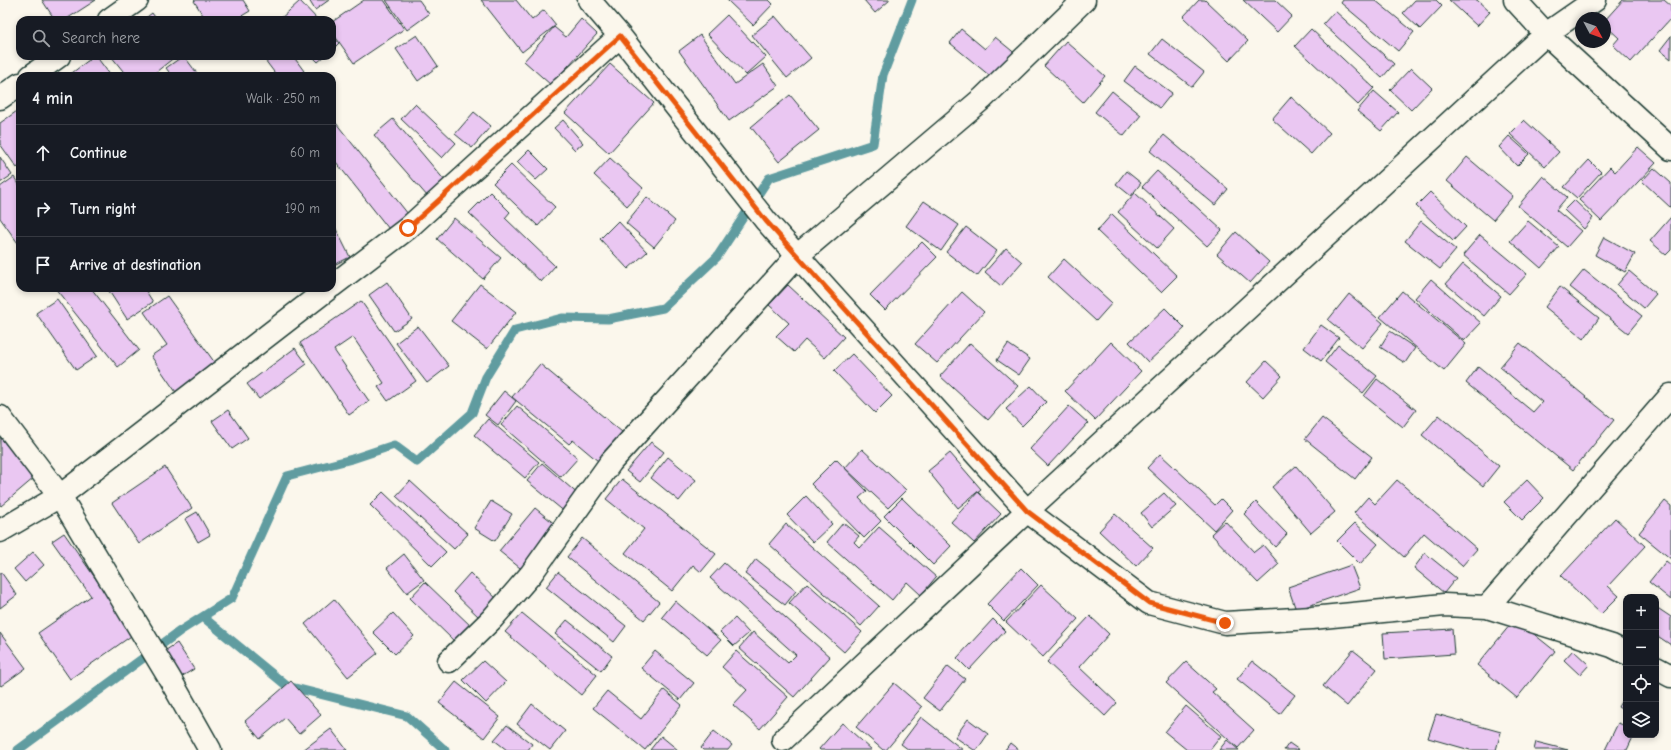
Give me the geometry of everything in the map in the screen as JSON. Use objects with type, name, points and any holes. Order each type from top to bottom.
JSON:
[{"type":"street","points":[[115,16],[137,0]]},
{"type":"street","points":[[589,0],[620,36],[766,221],[1027,511],[1149,603],[1225,623],[1312,618],[1444,605],[1487,607],[1612,646],[1623,652]]},
{"type":"street","points":[[449,661],[492,619],[531,574],[611,462],[796,256],[983,98],[1084,0]]},
{"type":"street","points":[[1514,0],[1546,34],[1671,149]]},
{"type":"street","points":[[783,740],[1027,511],[1546,34],[1594,0]]},
{"type":"street","points":[[336,283],[408,228],[620,36]]},
{"type":"street","points":[[37,72],[53,60]]},
{"type":"street","points":[[0,98],[16,87]]},
{"type":"street","points":[[0,531],[60,496],[325,292]]},
{"type":"street","points":[[1487,607],[1671,395]]},
{"type":"street","points":[[0,417],[60,496],[170,679],[210,750]]},
{"type":"street","points":[[1659,670],[1671,676]]},
{"type":"building","points":[[42,0],[96,0],[71,16],[52,16]]},
{"type":"building","points":[[243,0],[250,11],[242,16],[203,16],[194,1]]},
{"type":"building","points":[[309,0],[329,0],[315,10]]},
{"type":"building","points":[[364,0],[384,0],[404,29],[354,63],[336,38],[336,19]]},
{"type":"building","points":[[386,0],[419,0],[429,14],[407,30]]},
{"type":"building","points":[[481,0],[516,0],[532,20],[544,10],[556,25],[522,52]]},
{"type":"building","points":[[727,0],[769,0],[773,4],[753,25]]},
{"type":"building","points":[[864,0],[890,0],[875,13]]},
{"type":"building","points":[[1199,0],[1205,0],[1248,41],[1229,61],[1183,17]]},
{"type":"building","points":[[1243,0],[1275,0],[1292,16],[1277,32]]},
{"type":"building","points":[[1343,0],[1375,0],[1414,32],[1398,51],[1341,3]]},
{"type":"building","points":[[1415,0],[1436,0],[1442,6],[1420,29],[1403,13]]},
{"type":"building","points":[[1449,0],[1477,0],[1490,12],[1477,26]]},
{"type":"building","points":[[1623,0],[1664,0],[1671,6],[1671,18],[1631,62],[1613,45],[1619,38],[1611,31],[1611,13]]},
{"type":"building","points":[[300,1],[314,16],[283,16]]},
{"type":"building","points":[[1335,11],[1394,64],[1382,78],[1323,24]]},
{"type":"building","points":[[727,15],[766,57],[746,75],[707,34]]},
{"type":"building","points":[[775,16],[811,58],[787,78],[752,35]]},
{"type":"building","points":[[581,19],[597,34],[551,85],[524,61],[554,27],[566,37]]},
{"type":"building","points":[[961,29],[985,49],[995,37],[1017,55],[996,81],[950,43]]},
{"type":"building","points":[[1311,29],[1374,88],[1358,105],[1295,46]]},
{"type":"building","points":[[417,35],[438,66],[418,81],[396,49]]},
{"type":"building","points":[[700,35],[735,84],[763,64],[778,86],[729,121],[679,51]]},
{"type":"building","points":[[1671,36],[1671,59],[1660,50]]},
{"type":"building","points":[[1162,39],[1204,72],[1192,87],[1150,54]]},
{"type":"building","points":[[1066,41],[1105,76],[1083,102],[1044,66]]},
{"type":"building","points":[[89,60],[99,60],[108,72],[73,72]]},
{"type":"building","points":[[114,60],[171,60],[156,72],[124,72]]},
{"type":"building","points":[[177,60],[187,60],[196,72],[169,72],[166,68]]},
{"type":"building","points":[[265,60],[296,60],[304,71],[303,72],[274,72]]},
{"type":"building","points":[[610,64],[654,103],[609,153],[565,113]]},
{"type":"building","points":[[1135,66],[1172,93],[1160,108],[1124,81]]},
{"type":"building","points":[[1411,68],[1432,88],[1411,110],[1390,90]]},
{"type":"building","points":[[1112,91],[1141,115],[1124,136],[1095,112]]},
{"type":"building","points":[[1374,91],[1398,112],[1381,131],[1357,111]]},
{"type":"building","points":[[790,95],[819,130],[779,162],[751,127]]},
{"type":"building","points":[[1291,97],[1330,133],[1311,154],[1272,119]]},
{"type":"building","points":[[415,104],[456,143],[442,158],[401,119]]},
{"type":"building","points":[[16,112],[16,167],[0,144],[0,123]]},
{"type":"building","points":[[474,112],[491,126],[472,148],[455,134]]},
{"type":"building","points":[[393,119],[446,182],[428,197],[374,135]]},
{"type":"building","points":[[563,120],[583,143],[575,150],[554,128]]},
{"type":"building","points":[[1524,120],[1559,152],[1545,167],[1510,134]]},
{"type":"building","points":[[336,123],[408,214],[389,229],[336,162]]},
{"type":"building","points":[[1164,135],[1228,189],[1215,205],[1150,151]]},
{"type":"building","points":[[1509,136],[1529,154],[1517,166],[1499,147]]},
{"type":"building","points":[[1638,147],[1656,163],[1601,221],[1579,200],[1610,167],[1615,172]]},
{"type":"building","points":[[529,150],[548,169],[536,180],[517,162]]},
{"type":"building","points":[[0,157],[12,175],[0,183]]},
{"type":"building","points":[[1467,157],[1513,196],[1493,220],[1447,181]]},
{"type":"building","points":[[610,158],[643,188],[627,206],[594,175]]},
{"type":"building","points":[[1589,160],[1601,172],[1577,198],[1564,187]]},
{"type":"building","points":[[511,165],[555,207],[538,226],[493,183]]},
{"type":"building","points":[[1654,168],[1671,183],[1671,208],[1642,181]]},
{"type":"building","points":[[1126,171],[1141,183],[1131,196],[1116,184]]},
{"type":"building","points":[[1157,171],[1222,230],[1207,246],[1142,187]]},
{"type":"building","points":[[1543,176],[1567,197],[1556,210],[1581,231],[1567,247],[1518,206]]},
{"type":"building","points":[[14,177],[16,180],[16,240],[0,218],[0,187]]},
{"type":"building","points":[[490,192],[510,212],[505,218],[555,266],[541,282],[469,213]]},
{"type":"building","points":[[1430,192],[1466,227],[1453,241],[1416,206]]},
{"type":"building","points":[[1135,193],[1174,229],[1157,248],[1118,212]]},
{"type":"building","points":[[647,197],[675,221],[654,247],[626,223]]},
{"type":"building","points":[[1574,200],[1593,218],[1584,229],[1564,210]]},
{"type":"building","points":[[924,201],[959,225],[941,251],[906,226]]},
{"type":"building","points":[[1112,214],[1177,276],[1161,292],[1097,231]]},
{"type":"building","points":[[1671,217],[1671,250],[1666,255],[1650,241]]},
{"type":"building","points":[[454,218],[501,258],[483,279],[437,239]]},
{"type":"building","points":[[618,221],[647,252],[628,269],[600,239]]},
{"type":"building","points":[[1421,221],[1456,250],[1440,269],[1405,241]]},
{"type":"building","points":[[1528,221],[1559,247],[1541,268],[1510,241]]},
{"type":"building","points":[[966,227],[997,251],[977,276],[946,252]]},
{"type":"building","points":[[336,229],[350,257],[336,264]]},
{"type":"building","points":[[1236,232],[1269,262],[1250,283],[1217,254]]},
{"type":"building","points":[[1480,235],[1527,274],[1509,294],[1463,255]]},
{"type":"building","points":[[1604,237],[1635,254],[1625,272],[1595,255]]},
{"type":"building","points":[[922,242],[937,257],[885,310],[870,295]]},
{"type":"building","points":[[1006,248],[1022,262],[1001,286],[985,272]]},
{"type":"building","points":[[1064,259],[1112,303],[1096,321],[1048,277]]},
{"type":"building","points":[[1463,264],[1501,296],[1484,316],[1446,284]]},
{"type":"building","points":[[1584,270],[1642,316],[1628,333],[1570,287]]},
{"type":"building","points":[[1629,271],[1656,294],[1644,308],[1617,285]]},
{"type":"building","points":[[1431,279],[1481,323],[1464,341],[1415,298]]},
{"type":"building","points":[[387,282],[412,319],[394,331],[369,295]]},
{"type":"building","points":[[480,284],[516,312],[487,349],[451,321]]},
{"type":"building","points":[[788,285],[844,337],[825,358],[805,340],[794,352],[776,336],[789,323],[769,305]]},
{"type":"building","points":[[1560,287],[1599,318],[1584,339],[1545,307]]},
{"type":"building","points":[[1402,291],[1466,344],[1444,371],[1380,317]]},
{"type":"building","points":[[58,292],[94,292],[139,350],[118,367]]},
{"type":"building","points":[[110,292],[147,292],[153,302],[127,319]]},
{"type":"building","points":[[962,292],[984,312],[937,363],[915,344]]},
{"type":"building","points":[[1349,294],[1383,323],[1362,348],[1328,320]]},
{"type":"building","points":[[167,296],[220,370],[180,398],[151,356],[167,345],[144,312]]},
{"type":"building","points":[[57,299],[97,356],[76,370],[36,313]]},
{"type":"building","points":[[361,301],[416,381],[388,401],[378,387],[384,383],[353,337],[334,350],[369,401],[349,415],[300,343]]},
{"type":"building","points":[[1165,308],[1185,328],[1148,362],[1129,342]]},
{"type":"building","points":[[1321,325],[1339,338],[1321,361],[1304,348]]},
{"type":"building","points":[[418,326],[449,366],[427,383],[396,343]]},
{"type":"building","points":[[1390,331],[1415,348],[1405,363],[1380,347]]},
{"type":"building","points":[[1111,342],[1141,371],[1095,420],[1065,391]]},
{"type":"building","points":[[970,343],[1018,386],[988,420],[940,376]]},
{"type":"building","points":[[1520,343],[1614,420],[1573,470],[1466,383],[1478,367],[1533,412],[1542,402],[1500,367]]},
{"type":"building","points":[[1008,344],[1030,359],[1019,375],[997,360]]},
{"type":"building","points":[[1338,345],[1377,376],[1363,393],[1325,362]]},
{"type":"building","points":[[295,348],[307,364],[259,399],[247,384]]},
{"type":"building","points":[[852,354],[892,396],[875,413],[834,371]]},
{"type":"building","points":[[1266,361],[1282,376],[1263,397],[1247,382]]},
{"type":"building","points":[[540,364],[622,432],[598,461],[573,440],[569,444],[512,397]]},
{"type":"building","points":[[1377,379],[1416,410],[1403,427],[1364,396]]},
{"type":"building","points":[[1031,386],[1046,402],[1022,426],[1006,409]]},
{"type":"building","points":[[504,391],[516,401],[498,425],[485,415]]},
{"type":"building","points":[[517,406],[578,458],[561,477],[501,425]]},
{"type":"building","points":[[1069,406],[1088,423],[1048,466],[1030,449]]},
{"type":"building","points":[[228,410],[248,438],[232,449],[212,421]]},
{"type":"building","points":[[1439,415],[1499,466],[1483,486],[1422,435]]},
{"type":"building","points":[[1322,418],[1372,457],[1355,479],[1305,439]]},
{"type":"building","points":[[488,419],[539,462],[525,478],[474,435]]},
{"type":"building","points":[[0,437],[34,478],[1,506],[0,505]]},
{"type":"building","points":[[651,442],[664,452],[640,482],[626,471]]},
{"type":"building","points":[[862,449],[906,490],[888,508],[845,468]]},
{"type":"building","points":[[950,453],[981,489],[958,508],[928,471]]},
{"type":"building","points":[[1160,454],[1215,505],[1221,499],[1232,510],[1214,530],[1147,468]]},
{"type":"building","points":[[668,457],[696,480],[679,501],[651,478]]},
{"type":"building","points":[[836,459],[867,491],[859,498],[881,521],[864,538],[811,484]]},
{"type":"building","points":[[542,463],[580,496],[566,513],[527,481]]},
{"type":"building","points":[[1296,466],[1335,512],[1311,533],[1272,487]]},
{"type":"building","points":[[165,467],[192,508],[139,544],[112,503]]},
{"type":"building","points":[[622,479],[716,554],[701,572],[693,565],[672,591],[625,553],[644,529],[606,499]]},
{"type":"building","points":[[1397,480],[1477,549],[1462,566],[1424,533],[1404,557],[1354,513],[1368,497],[1375,504]]},
{"type":"building","points":[[1527,480],[1544,498],[1522,520],[1504,502]]},
{"type":"building","points":[[410,481],[468,534],[454,549],[396,496]]},
{"type":"building","points":[[383,492],[446,552],[432,566],[370,505]]},
{"type":"building","points":[[978,492],[1001,514],[974,543],[951,522]]},
{"type":"building","points":[[1164,493],[1176,506],[1152,527],[1141,513]]},
{"type":"building","points":[[806,496],[832,524],[813,542],[787,515]]},
{"type":"building","points":[[902,498],[951,546],[933,565],[884,516]]},
{"type":"building","points":[[491,501],[512,514],[495,541],[474,528]]},
{"type":"building","points":[[1665,501],[1671,506],[1671,559],[1639,533]]},
{"type":"building","points":[[1256,502],[1287,534],[1275,547],[1244,514]]},
{"type":"building","points":[[535,508],[561,529],[525,572],[499,551]]},
{"type":"building","points":[[197,512],[210,535],[198,542],[185,519]]},
{"type":"building","points":[[1115,514],[1153,548],[1136,566],[1099,531]]},
{"type":"building","points":[[1615,518],[1645,546],[1608,586],[1619,596],[1601,614],[1561,576]]},
{"type":"building","points":[[1225,521],[1254,552],[1263,545],[1279,564],[1258,583],[1211,534]]},
{"type":"building","points":[[843,523],[859,536],[854,542],[860,548],[879,527],[936,577],[921,595],[907,582],[892,600],[827,542]]},
{"type":"building","points":[[1355,523],[1378,544],[1360,564],[1337,541]]},
{"type":"building","points":[[786,524],[879,606],[861,626],[769,544]]},
{"type":"building","points":[[64,533],[134,634],[70,679],[38,633],[91,596],[52,541]]},
{"type":"building","points":[[582,538],[659,602],[644,620],[567,557]]},
{"type":"building","points":[[33,552],[44,565],[25,582],[14,569]]},
{"type":"building","points":[[1425,553],[1456,578],[1444,593],[1414,568]]},
{"type":"building","points":[[404,554],[424,580],[407,593],[387,568]]},
{"type":"building","points":[[756,559],[796,591],[785,605],[745,574]]},
{"type":"building","points":[[1666,561],[1671,565],[1671,600],[1649,582]]},
{"type":"building","points":[[724,563],[830,657],[794,697],[739,648],[753,632],[788,663],[796,655],[710,578]]},
{"type":"building","points":[[1351,565],[1360,588],[1296,610],[1288,587]]},
{"type":"building","points":[[1021,568],[1038,585],[1004,621],[987,604]]},
{"type":"building","points":[[1,572],[17,595],[0,608],[0,573]]},
{"type":"building","points":[[558,572],[626,626],[614,642],[546,587]]},
{"type":"building","points":[[470,573],[499,601],[481,619],[453,592]]},
{"type":"building","points":[[425,582],[473,628],[457,644],[410,598]]},
{"type":"building","points":[[807,583],[862,632],[844,652],[789,603]]},
{"type":"building","points":[[1041,585],[1078,619],[1043,657],[1006,622]]},
{"type":"building","points":[[334,599],[378,653],[348,677],[305,624]]},
{"type":"building","points":[[675,601],[721,640],[707,655],[662,617]]},
{"type":"building","points":[[1659,609],[1671,617],[1671,645],[1659,637]]},
{"type":"building","points":[[393,613],[414,636],[395,654],[373,632]]},
{"type":"building","points":[[522,613],[597,675],[581,695],[505,632]]},
{"type":"building","points":[[1090,616],[1109,634],[1079,667],[1117,703],[1105,716],[1047,662]]},
{"type":"building","points":[[735,618],[749,633],[734,646],[720,632]]},
{"type":"building","points":[[993,619],[1005,631],[969,670],[957,658]]},
{"type":"building","points":[[1515,619],[1555,651],[1517,698],[1477,665]]},
{"type":"building","points":[[567,620],[612,656],[601,671],[555,634]]},
{"type":"building","points":[[1452,629],[1454,654],[1385,659],[1383,633]]},
{"type":"building","points":[[0,633],[26,668],[1,686],[0,685]]},
{"type":"building","points":[[177,643],[194,669],[168,685],[152,659]]},
{"type":"building","points":[[1353,650],[1377,669],[1347,706],[1323,686]]},
{"type":"building","points":[[1573,650],[1589,665],[1580,675],[1564,660]]},
{"type":"building","points":[[655,651],[694,683],[680,700],[641,668]]},
{"type":"building","points":[[736,651],[788,697],[760,729],[733,705],[747,690],[722,667]]},
{"type":"building","points":[[483,661],[506,682],[486,703],[463,680]]},
{"type":"building","points":[[1252,661],[1295,695],[1280,714],[1237,679]]},
{"type":"building","points":[[1186,662],[1216,689],[1212,692],[1254,730],[1238,748],[1166,683]]},
{"type":"building","points":[[948,666],[965,679],[940,711],[923,698]]},
{"type":"building","points":[[291,681],[321,715],[299,734],[285,718],[260,739],[245,721]]},
{"type":"building","points":[[456,682],[500,717],[484,738],[439,703]]},
{"type":"building","points":[[894,683],[922,707],[886,750],[883,750],[856,727]]},
{"type":"building","points":[[664,690],[682,705],[645,750],[593,708],[607,691],[641,719]]},
{"type":"building","points":[[1623,698],[1623,710],[1618,707]]},
{"type":"building","points":[[532,704],[565,731],[550,750],[517,724]]},
{"type":"building","points":[[1186,706],[1221,736],[1210,750],[1187,750],[1165,732]]},
{"type":"building","points":[[1436,714],[1501,732],[1496,750],[1470,750],[1428,738]]},
{"type":"building","points":[[921,717],[963,750],[909,750],[901,744]]},
{"type":"building","points":[[968,719],[988,734],[977,750],[974,750],[955,737]]},
{"type":"building","points":[[842,723],[872,750],[820,750],[819,749]]},
{"type":"building","points":[[1618,723],[1623,725],[1623,738],[1633,738],[1627,750],[1605,750]]},
{"type":"building","points":[[507,725],[532,744],[528,750],[507,750],[494,740]]},
{"type":"building","points":[[331,729],[347,750],[303,750]]},
{"type":"building","points":[[714,731],[732,745],[728,750],[703,750],[701,748]]},
{"type":"building","points":[[661,736],[678,750],[650,750]]},
{"type":"building","points":[[1227,740],[1239,750],[1219,750]]},
{"type":"building","points":[[1536,742],[1568,750],[1534,750]]},
{"type":"building","points":[[1010,743],[1019,750],[1005,750]]},
{"type":"building","points":[[1289,743],[1299,750],[1284,750]]},
{"type":"waterway","points":[[18,750],[180,631],[232,598],[287,476],[352,459],[394,445],[417,462],[472,413],[486,377],[515,330],[562,318],[608,319],[663,308],[717,257],[769,178],[873,144],[883,75],[912,0]]},
{"type":"waterway","points":[[203,617],[287,686],[407,716],[445,750]]},
{"type":"route","points":[[408,228],[620,36],[766,221],[1027,511],[1149,603],[1225,623]]}]
